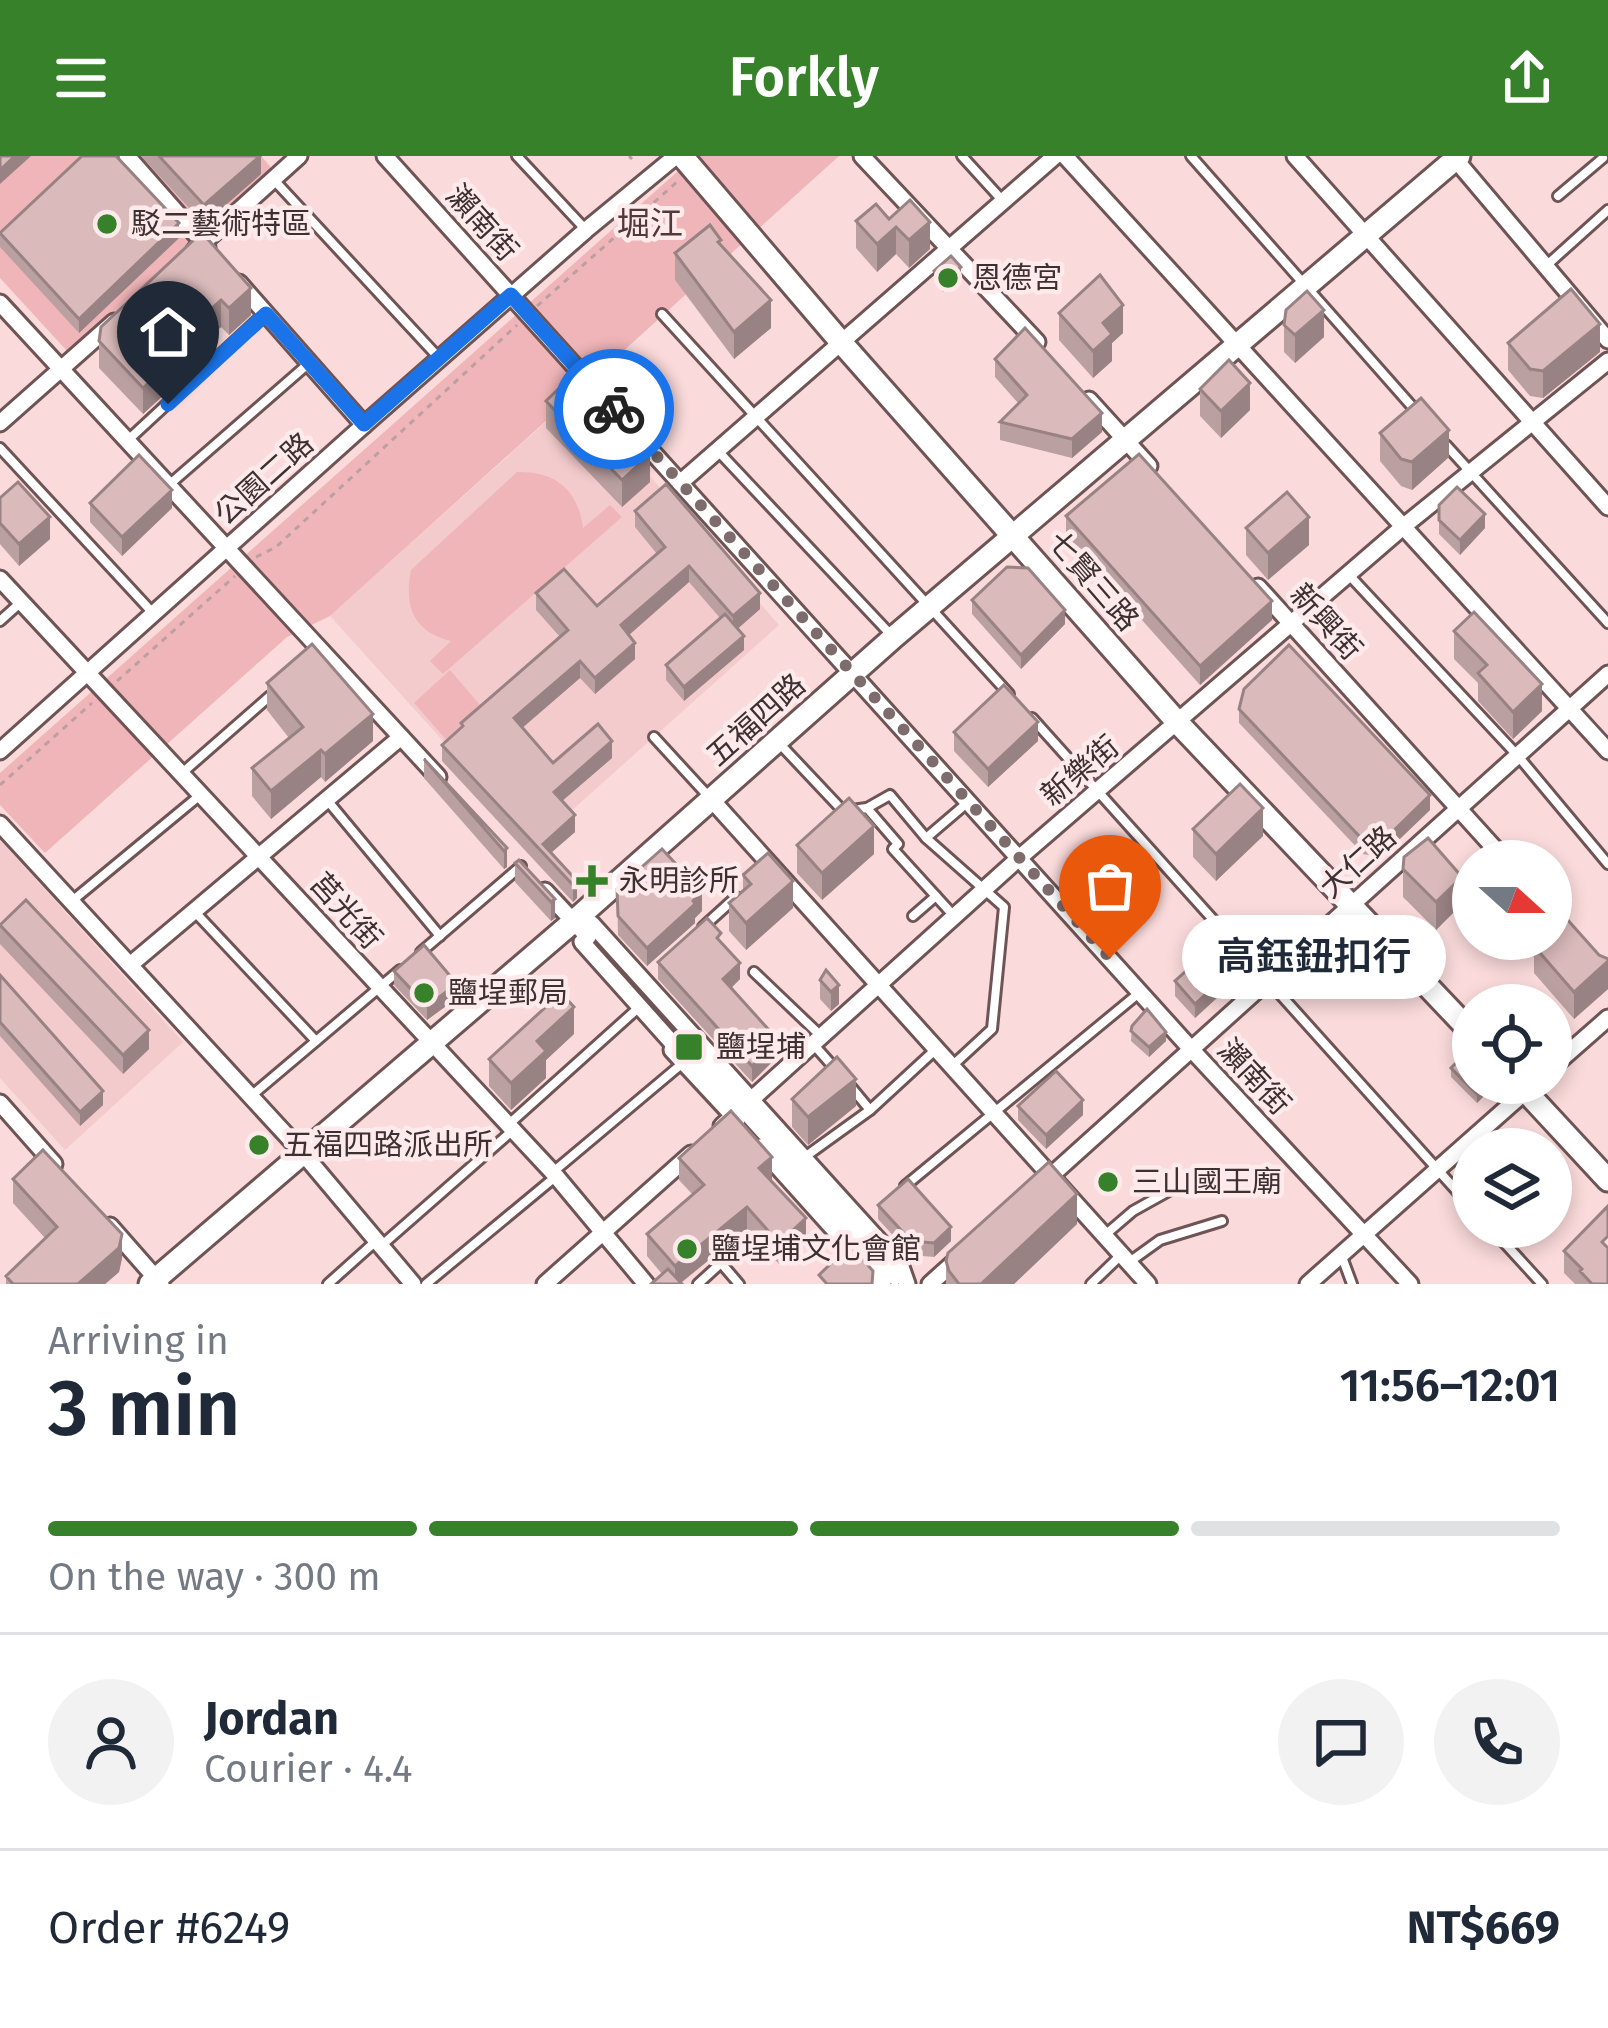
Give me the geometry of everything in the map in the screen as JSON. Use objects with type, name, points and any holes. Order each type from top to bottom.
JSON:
[{"type":"street","points":[[127,156],[219,261]]},
{"type":"street","points":[[187,258],[200,239],[298,156]]},
{"type":"street","name":"瀨南街","points":[[385,156],[1410,1284]]},
{"type":"street","name":"公園二路","points":[[0,752],[439,358],[679,156]]},
{"type":"street","name":"七賢三路","points":[[679,156],[1178,723],[1452,1011]]},
{"type":"street","points":[[862,156],[1046,352]]},
{"type":"street","points":[[680,483],[1055,156]]},
{"type":"street","points":[[1066,156],[1608,751]]},
{"type":"street","points":[[1294,156],[1608,507]]},
{"type":"street","points":[[1457,157],[1580,317],[1608,340]]},
{"type":"street","name":"五福四路","points":[[155,1282],[893,638],[1457,157]]},
{"type":"street","points":[[235,278],[364,424]]},
{"type":"street","points":[[0,303],[446,785]]},
{"type":"street","points":[[0,423],[119,317]]},
{"type":"street","name":"新樂街","points":[[545,1284],[1019,858],[1469,471],[1608,361]]},
{"type":"street","points":[[1078,387],[1156,473]]},
{"type":"street","name":"新興街","points":[[1246,574],[1487,840]]},
{"type":"street","name":"莒光街","points":[[0,579],[554,1174],[646,1284]]},
{"type":"street","name":"大仁路","points":[[1034,1191],[1608,674]]},
{"type":"street","points":[[130,965],[400,737]]},
{"type":"street","points":[[711,800],[1148,1284]]},
{"type":"street","points":[[0,824],[301,1151],[412,1283]]},
{"type":"street","points":[[506,850],[588,937],[582,942],[683,1055],[689,1049],[693,1054],[852,1230],[895,1282],[904,1270],[852,1230],[742,1108],[693,1054],[644,980],[592,923],[574,921]]},
{"type":"street","points":[[574,921],[576,943],[635,1010],[693,1054]]},
{"type":"street","points":[[1572,1050],[1608,1018]]},
{"type":"street","points":[[0,1103],[63,1174]]},
{"type":"street","points":[[1308,1284],[1506,1104]]},
{"type":"street","points":[[1542,1104],[1608,1180]]},
{"type":"street","points":[[92,1206],[155,1282]]},
{"type":"street","points":[[930,1284],[970,1247]]},
{"type":"lane","points":[[518,156],[586,230]]},
{"type":"lane","points":[[962,156],[1003,201]]},
{"type":"lane","points":[[1191,156],[1425,421]]},
{"type":"lane","points":[[1558,196],[1604,159]]},
{"type":"lane","points":[[273,179],[439,358]]},
{"type":"lane","points":[[1545,267],[1608,210]]},
{"type":"lane","points":[[126,442],[266,314]]},
{"type":"lane","points":[[662,314],[1452,1186]]},
{"type":"lane","points":[[168,486],[309,363]]},
{"type":"lane","points":[[1440,437],[1608,623]]},
{"type":"lane","points":[[0,448],[152,612]]},
{"type":"lane","points":[[717,450],[893,638]]},
{"type":"lane","points":[[1348,574],[1518,756],[1608,864]]},
{"type":"lane","points":[[0,621],[21,602]]},
{"type":"lane","points":[[181,774],[286,682]]},
{"type":"lane","points":[[654,737],[711,800]]},
{"type":"lane","points":[[777,741],[843,811],[867,808],[890,795],[926,838],[1004,907],[992,1029],[950,1066]]},
{"type":"lane","points":[[71,902],[200,795]]},
{"type":"lane","points":[[327,800],[440,936]]},
{"type":"lane","points":[[926,838],[968,802]]},
{"type":"lane","points":[[867,808],[898,844],[893,849],[954,916]]},
{"type":"lane","points":[[250,1096],[521,866]]},
{"type":"lane","points":[[755,880],[771,866]]},
{"type":"lane","points":[[691,938],[739,895]]},
{"type":"lane","points":[[913,916],[936,896]]},
{"type":"lane","points":[[194,910],[316,1041]]},
{"type":"lane","points":[[644,980],[659,966]]},
{"type":"lane","points":[[754,972],[818,1041],[870,1110]]},
{"type":"lane","points":[[894,1195],[1140,992]]},
{"type":"lane","points":[[328,1284],[510,1127],[635,1010]]},
{"type":"lane","points":[[794,1166],[870,1110],[935,1049]]},
{"type":"lane","points":[[412,1283],[554,1174],[693,1054]]},
{"type":"lane","points":[[1104,1236],[1133,1211],[1185,1182]]},
{"type":"lane","points":[[852,1230],[878,1208]]},
{"type":"lane","points":[[1090,1284],[1160,1240],[1222,1221]]},
{"type":"lane","points":[[1509,1248],[1542,1284]]},
{"type":"lane","points":[[1341,1255],[1352,1284]]},
{"type":"lane","points":[[698,1284],[722,1263],[740,1284]]},
{"type":"path","points":[[541,303],[661,195]]},
{"type":"path","points":[[259,555],[276,547],[522,320]]},
{"type":"path","points":[[118,680],[226,584]]},
{"type":"path","points":[[0,785],[98,698]]},
{"type":"shaded area","name":"駁二藝術特區","points":[[0,156],[261,156],[274,171],[68,352],[0,278]]},
{"type":"shaded area","points":[[695,156],[839,156],[330,616],[287,637],[45,853],[0,805],[0,773]]},
{"type":"shaded area","points":[[578,393],[779,625],[551,829],[512,817],[330,616]]},
{"type":"shaded area","points":[[517,472],[543,475],[562,485],[576,503],[583,528],[610,505],[622,517],[443,674],[430,661],[451,641],[428,631],[414,616],[409,595],[411,570]]},
{"type":"shaded area","points":[[450,670],[485,711],[449,743],[414,703]]},
{"type":"shaded area","points":[[0,840],[183,1042],[65,1150],[0,1078]]},
{"type":"building","points":[[0,156],[15,156],[0,170]]},
{"type":"building","points":[[82,156],[116,156],[179,223],[79,319],[0,233]]},
{"type":"building","points":[[159,156],[260,156],[204,205]]},
{"type":"building","points":[[910,200],[930,222],[909,240],[896,227],[877,244],[856,221],[876,204],[889,219]]},
{"type":"building","points":[[710,225],[718,242],[771,300],[734,332],[675,253]]},
{"type":"building","points":[[199,235],[251,288],[229,308],[221,300],[195,324],[202,333],[143,388],[99,341],[101,327]]},
{"type":"building","points":[[951,256],[961,267],[943,282],[934,271]]},
{"type":"building","points":[[1100,275],[1123,305],[1103,323],[1112,334],[1093,351],[1059,313]]},
{"type":"building","points":[[1571,289],[1600,324],[1543,371],[1530,369],[1508,343]]},
{"type":"building","points":[[1307,291],[1324,310],[1295,335],[1284,325],[1286,310]]},
{"type":"building","points":[[1025,328],[1102,413],[1072,439],[1000,422],[1027,395],[995,359]]},
{"type":"building","points":[[1229,360],[1250,383],[1221,411],[1200,389]]},
{"type":"building","points":[[577,371],[650,454],[622,480],[546,401]]},
{"type":"building","points":[[1421,398],[1449,430],[1412,462],[1401,459],[1380,433]]},
{"type":"building","points":[[1139,454],[1272,601],[1200,666],[1066,516]]},
{"type":"building","points":[[139,455],[172,490],[122,537],[90,503]]},
{"type":"building","points":[[18,482],[50,517],[19,544],[0,523],[0,498]]},
{"type":"building","points":[[666,484],[760,593],[733,616],[689,566],[621,625],[635,643],[595,678],[580,661],[514,718],[553,763],[598,724],[612,741],[554,792],[575,815],[543,844],[577,881],[573,885],[442,745],[568,630],[536,593],[564,569],[597,606],[665,547],[635,511]]},
{"type":"building","points":[[1457,487],[1485,514],[1460,540],[1439,520],[1439,505]]},
{"type":"building","points":[[1287,492],[1309,517],[1268,553],[1246,528]]},
{"type":"building","points":[[1007,567],[1028,568],[1065,610],[1021,655],[972,600]]},
{"type":"building","points":[[1474,612],[1542,684],[1513,712],[1478,673],[1487,665],[1454,631]]},
{"type":"building","points":[[725,614],[744,636],[684,687],[666,665]]},
{"type":"building","points":[[312,644],[373,714],[271,791],[252,768],[303,727],[267,683]]},
{"type":"building","points":[[1289,645],[1430,795],[1381,843],[1363,840],[1239,709],[1244,689]]},
{"type":"building","points":[[1004,685],[1038,722],[988,769],[954,732]]},
{"type":"building","points":[[424,759],[507,848],[504,851]]},
{"type":"building","points":[[1240,784],[1263,808],[1216,854],[1193,829]]},
{"type":"building","points":[[849,798],[874,826],[822,873],[797,845]]},
{"type":"building","points":[[1428,838],[1452,866],[1452,887],[1436,902],[1403,869],[1404,857]]},
{"type":"building","points":[[662,849],[702,892],[647,948],[618,916],[617,889]]},
{"type":"building","points":[[768,853],[793,881],[746,923],[729,903],[751,884],[743,875]]},
{"type":"building","points":[[519,860],[555,899],[551,902],[515,863]]},
{"type":"building","points":[[26,900],[149,1030],[123,1055],[0,925]]},
{"type":"building","points":[[707,918],[721,933],[717,938],[740,963],[723,979],[778,1040],[752,1066],[658,962]]},
{"type":"building","points":[[1572,925],[1608,961],[1574,992],[1572,984],[1546,960],[1572,960]]},
{"type":"building","points":[[1224,937],[1244,959],[1195,1004],[1175,981]]},
{"type":"building","points":[[424,945],[457,984],[427,1006],[394,971]]},
{"type":"building","points":[[826,970],[839,985],[831,992],[820,980]]},
{"type":"building","points":[[0,975],[103,1091],[80,1112],[0,1022]]},
{"type":"building","points":[[561,993],[574,1007],[537,1041],[546,1051],[511,1083],[489,1059]]},
{"type":"building","points":[[1147,1009],[1166,1032],[1149,1047],[1131,1031]]},
{"type":"building","points":[[837,1057],[856,1079],[808,1117],[792,1099]]},
{"type":"building","points":[[1056,1071],[1083,1100],[1046,1135],[1018,1106]]},
{"type":"building","points":[[731,1111],[772,1157],[759,1168],[806,1218],[779,1243],[747,1207],[675,1266],[647,1234],[704,1185],[679,1158]]},
{"type":"building","points":[[43,1150],[122,1234],[119,1248],[78,1284],[13,1284],[6,1276],[57,1227],[13,1179]]},
{"type":"building","points":[[1049,1162],[1077,1194],[981,1284],[959,1284],[949,1271],[948,1253]]},
{"type":"building","points":[[908,1179],[951,1227],[934,1243],[911,1241],[878,1205]]},
{"type":"building","points":[[1608,1206],[1608,1236],[1602,1242],[1608,1248],[1608,1284],[1592,1284],[1580,1271],[1564,1251],[1572,1248]]},
{"type":"building","points":[[850,1245],[873,1271],[872,1284],[827,1284],[819,1275]]},
{"type":"building","points":[[668,1269],[682,1284],[651,1284]]},
{"type":"way so far","points":[[614,409],[1110,958]]},
{"type":"place","name":"駁二藝術特區","points":[[107,224]]},
{"type":"place","name":"恩德宮","points":[[948,278]]},
{"type":"place","name":"永明診所","points":[[592,881]]},
{"type":"place","name":"高鈺鈕扣行","points":[[1110,958]]},
{"type":"place","name":"鹽埕郵局","points":[[424,993]]},
{"type":"place","name":"鹽埕埔","points":[[689,1047]]},
{"type":"place","name":"五福四路派出所","points":[[259,1145]]},
{"type":"place","name":"三山國王廟","points":[[1108,1182]]},
{"type":"place","name":"鹽埕埔文化會館","points":[[687,1249]]},
{"type":"district","name":"堀江","points":[[650,224]]},
{"type":"route","points":[[168,404],[266,314],[364,424],[511,295],[614,409]]}]
